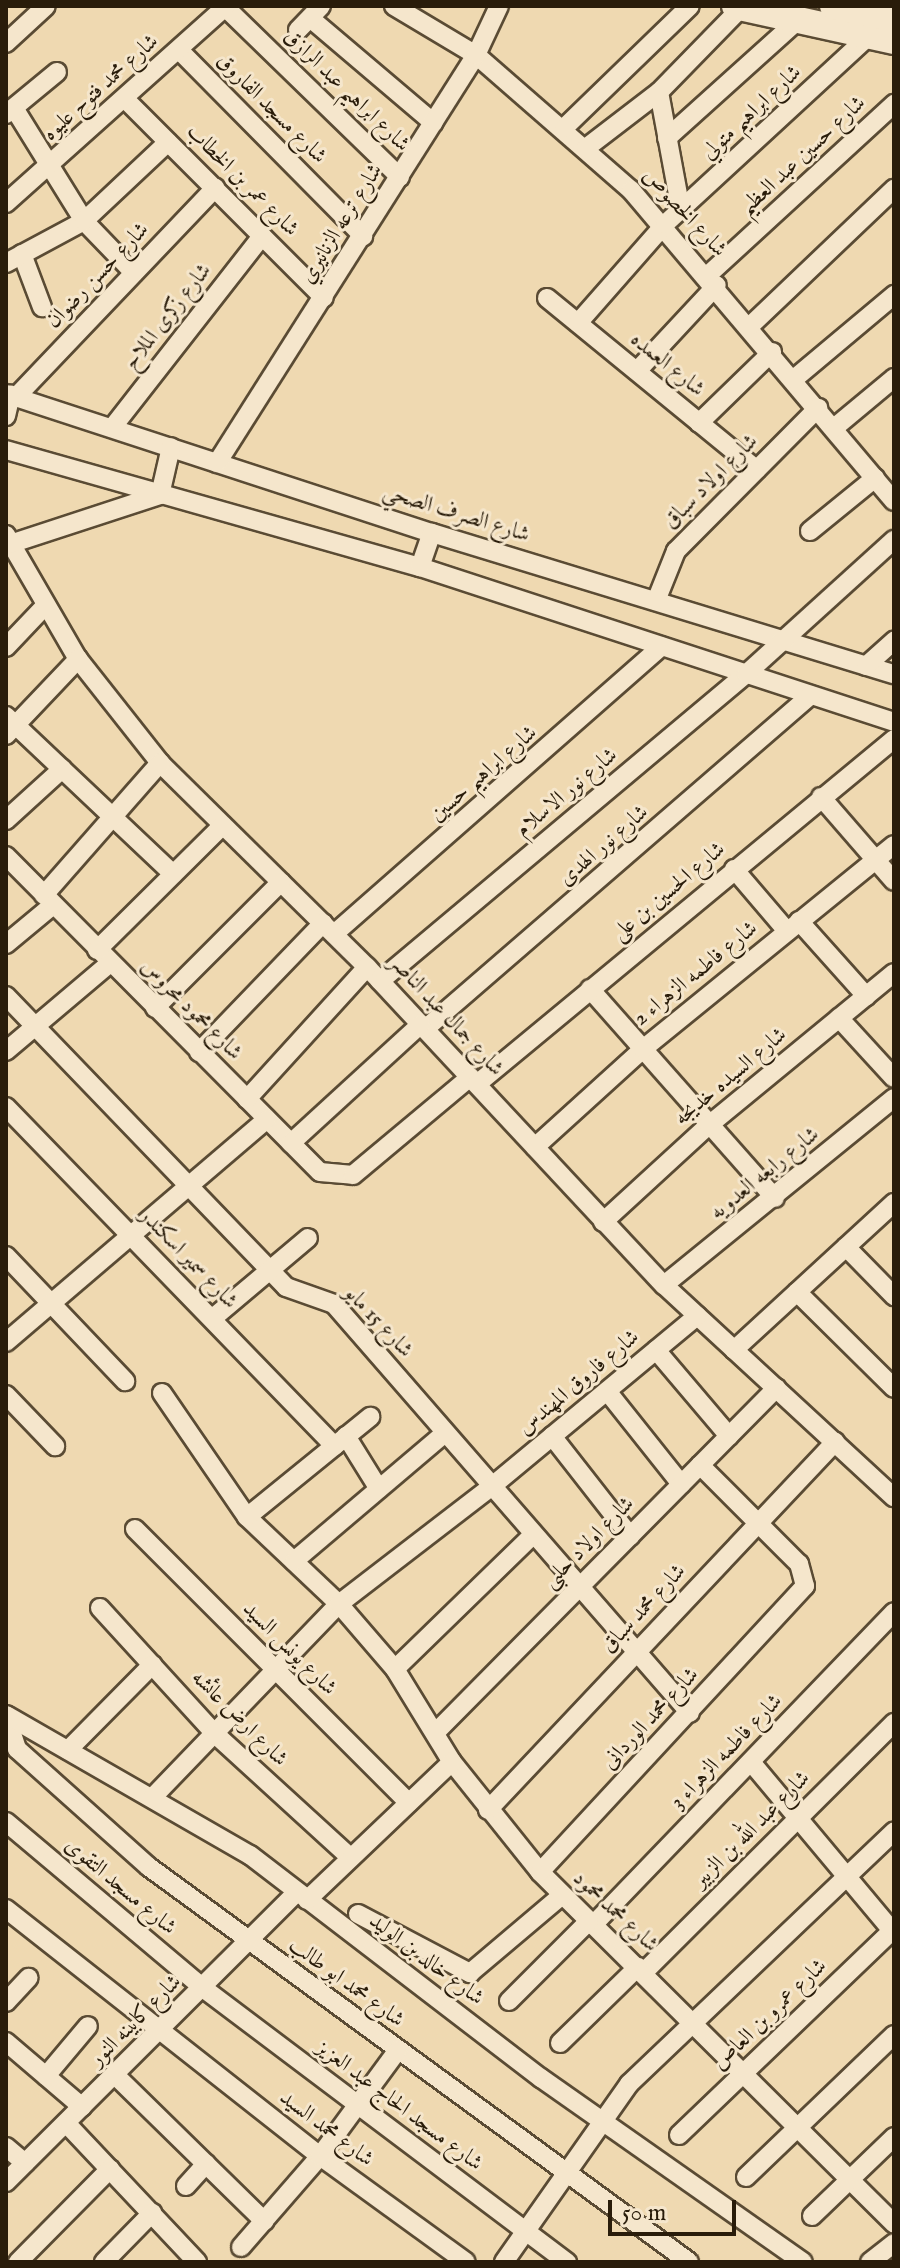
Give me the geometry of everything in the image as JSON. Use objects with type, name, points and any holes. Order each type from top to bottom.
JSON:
[{"type":"main road","points":[[833,6],[894,19]]},
{"type":"main road","points":[[738,7],[882,38]]},
{"type":"street","points":[[6,43],[46,6]]},
{"type":"street","name":"شارع الخصوص","points":[[394,6],[476,55],[564,128],[665,224],[894,499]]},
{"type":"street","name":"شارع ترعه الزنانيري","points":[[217,463],[476,55],[499,6]]},
{"type":"street","points":[[564,128],[690,6]]},
{"type":"street","name":"شارع محمد فتوح عليوه","points":[[6,203],[225,7]]},
{"type":"street","name":"شارع ابراهيم عبد الرازق","points":[[225,7],[400,177]]},
{"type":"street","points":[[586,148],[659,92],[738,7]]},
{"type":"street","points":[[310,18],[434,123]]},
{"type":"street","points":[[667,138],[798,20]]},
{"type":"street","name":"شارع ابراهيم متولي","points":[[578,323],[665,224],[882,38]]},
{"type":"street","name":"شارع مسجد الفاروق","points":[[179,50],[363,236]]},
{"type":"street","points":[[57,72],[10,111],[50,166],[84,221],[134,273]]},
{"type":"street","points":[[659,92],[681,211]]},
{"type":"street","name":"شارع عمر بن الخطاب","points":[[125,99],[324,298]]},
{"type":"street","name":"شارع حسين عبد العظيم","points":[[637,371],[712,280],[894,104]]},
{"type":"street","points":[[42,307],[14,259],[84,221],[168,142]]},
{"type":"street","name":"شارع حسن رضوان","points":[[11,395],[215,188]]},
{"type":"street","points":[[750,326],[894,189]]},
{"type":"street","name":"شارع زكرى الملاح","points":[[112,428],[262,236]]},
{"type":"street","points":[[794,379],[894,295]]},
{"type":"street","name":"شارع العمده","points":[[547,298],[757,470]]},
{"type":"street","points":[[699,423],[772,352]]},
{"type":"street","points":[[834,428],[894,378]]},
{"type":"street","points":[[6,416],[11,395]]},
{"type":"street","name":"شارع الصرف الصحي","points":[[11,395],[432,533],[894,674]]},
{"type":"street","name":"شارع اولاد سباق","points":[[656,601],[671,557],[818,408]]},
{"type":"street","points":[[160,495],[171,447]]},
{"type":"street","points":[[6,450],[420,567],[894,722]]},
{"type":"street","points":[[810,531],[875,478]]},
{"type":"street","points":[[8,539],[160,495]]},
{"type":"street","points":[[420,567],[432,533]]},
{"type":"street","name":"شارع جمال عبد الناصر","points":[[8,539],[44,607],[78,659],[160,763],[373,974],[664,1285],[894,1497]]},
{"type":"street","name":"شارع نور الاسلام","points":[[247,1099],[373,974],[746,674],[894,540]]},
{"type":"street","points":[[6,647],[44,607]]},
{"type":"street","points":[[866,666],[894,641]]},
{"type":"street","name":"شارع ابراهيم حسين","points":[[199,1052],[328,928],[529,768],[662,646]]},
{"type":"street","points":[[78,659],[9,725],[62,769],[173,874]]},
{"type":"street","name":"شارع نور الهدى","points":[[291,1143],[423,1026],[811,695]]},
{"type":"street","name":"شارع الحسين بن على","points":[[353,1175],[590,989],[894,739]]},
{"type":"street","points":[[6,944],[48,900],[110,814],[160,763]]},
{"type":"street","points":[[6,820],[62,769]]},
{"type":"street","points":[[821,797],[894,881]]},
{"type":"street","points":[[6,1051],[103,957],[173,874],[223,825]]},
{"type":"street","name":"شارع فاطمه الزهراء 2","points":[[535,1147],[643,1049],[894,845]]},
{"type":"street","name":"شارع محمود محروس","points":[[6,856],[320,1172],[353,1175]]},
{"type":"street","points":[[734,869],[866,996]]},
{"type":"street","points":[[155,1008],[281,882]]},
{"type":"street","name":"شارع السيده خديجه","points":[[603,1222],[709,1125],[894,973]]},
{"type":"street","points":[[590,989],[775,1198]]},
{"type":"street","name":"شارع 15 مايو","points":[[6,996],[269,1270],[293,1292],[334,1304],[690,1713]]},
{"type":"street","points":[[839,1018],[894,1078]]},
{"type":"street","name":"شارع رابعه العدويه","points":[[664,1285],[775,1198],[894,1098]]},
{"type":"street","name":"شارع سمير اسكندر","points":[[6,1107],[213,1318],[340,1441],[379,1489]]},
{"type":"street","points":[[6,1342],[49,1302],[190,1188],[267,1119]]},
{"type":"street","points":[[734,1350],[894,1203]]},
{"type":"street","points":[[213,1318],[308,1238]]},
{"type":"street","points":[[846,1247],[894,1296]]},
{"type":"street","points":[[6,1256],[125,1381]]},
{"type":"street","points":[[797,1292],[894,1388]]},
{"type":"street","name":"شارع فاروق المهندس","points":[[152,1798],[339,1604],[491,1487],[697,1316]]},
{"type":"street","points":[[656,1350],[729,1436]]},
{"type":"street","name":"شارع اولاد حلبى","points":[[436,1732],[776,1388]]},
{"type":"street","points":[[607,1391],[681,1484]]},
{"type":"street","name":"شارع محمد محمود","points":[[162,1393],[247,1517],[339,1604],[395,1669],[452,1762],[561,1896],[694,2021],[795,2127],[894,2224]]},
{"type":"street","points":[[6,1395],[55,1446]]},
{"type":"street","points":[[247,1517],[370,1417]]},
{"type":"street","points":[[294,1561],[445,1433]]},
{"type":"street","points":[[552,1436],[630,1536]]},
{"type":"street","name":"شارع محمد سباق","points":[[488,1810],[835,1442]]},
{"type":"street","points":[[700,1465],[758,1523]]},
{"type":"street","name":"شارع محمد الوردانى","points":[[540,1872],[797,1598],[806,1575],[758,1523]]},
{"type":"street","name":"شارع يونس السيد","points":[[135,1529],[409,1803]]},
{"type":"street","points":[[395,1669],[533,1535]]},
{"type":"street","name":"شارع ارض عائشه","points":[[100,1608],[214,1733],[351,1858]]},
{"type":"street","name":"شارع فاطمه الزهراء 3","points":[[509,2001],[751,1762],[894,1612]]},
{"type":"street","points":[[68,1750],[152,1665]]},
{"type":"street","name":"شارع خالد بن الوليد","points":[[7,1715],[250,1855],[601,2120],[803,2262]]},
{"type":"street","name":"شارع محمد ابو طالب","points":[[7,1715],[17,1749],[149,1867],[689,2262]]},
{"type":"street","name":"شارع عبد الله بن الزبير","points":[[560,2043],[641,1970],[894,1723]]},
{"type":"street","name":"شارع كابينه النور","points":[[6,2182],[248,1942],[351,1858],[452,1762]]},
{"type":"street","points":[[751,1762],[893,1931]]},
{"type":"street","name":"شارع مسجد التقوى","points":[[6,1822],[203,1988]]},
{"type":"street","points":[[504,2262],[601,2120],[694,2021],[894,1832]]},
{"type":"street","name":"شارع خالد بن الوليد","points":[[358,1914],[470,1973],[561,1896]]},
{"type":"street","name":"شارع محمد السيد","points":[[6,1909],[320,2156],[466,2262]]},
{"type":"street","name":"شارع عمرو بن العاص","points":[[679,2135],[893,1931]]},
{"type":"street","points":[[6,2002],[28,1978]]},
{"type":"street","name":"شارع مسجد الحاج عبد العزيز","points":[[203,1988],[567,2262]]},
{"type":"street","points":[[46,2076],[88,2026]]},
{"type":"street","points":[[746,2177],[894,2035]]},
{"type":"street","points":[[6,2042],[82,2107]]},
{"type":"street","points":[[241,2247],[320,2156],[398,2050]]},
{"type":"street","points":[[115,2075],[264,2221]]},
{"type":"street","points":[[66,2123],[197,2262]]},
{"type":"street","points":[[812,2216],[894,2137]]},
{"type":"street","points":[[6,2147],[25,2163]]},
{"type":"street","points":[[186,2186],[206,2164]]},
{"type":"street","points":[[18,2262],[110,2169]]},
{"type":"street","points":[[104,2262],[152,2213]]},
{"type":"street","points":[[870,2262],[894,2243]]}]
